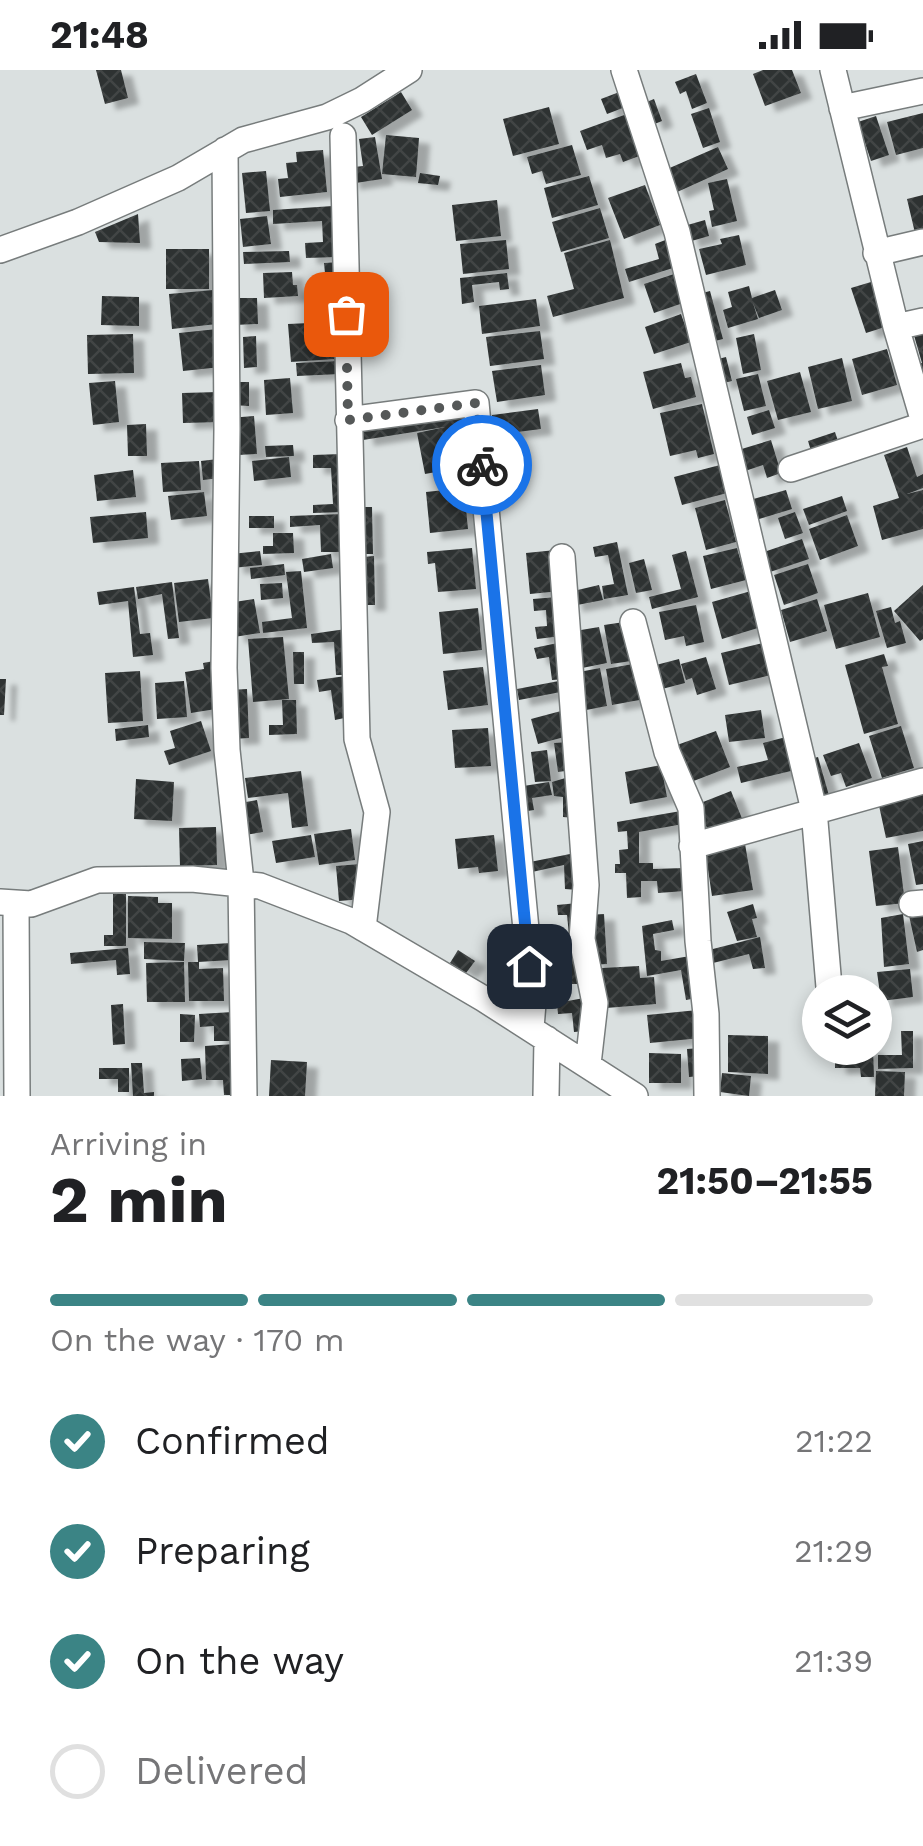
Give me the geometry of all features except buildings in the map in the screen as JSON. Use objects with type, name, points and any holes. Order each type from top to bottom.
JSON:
[{"type":"street","points":[[0,250],[78,222],[178,178],[242,140],[326,117],[409,70]]},
{"type":"street","points":[[624,70],[677,232],[814,810],[828,975]]},
{"type":"street","points":[[791,469],[923,422],[832,70]]},
{"type":"street","points":[[842,108],[923,91]]},
{"type":"street","points":[[343,136],[357,739],[377,812],[363,928]]},
{"type":"street","points":[[225,150],[224,668],[227,750],[241,882],[244,1096]]},
{"type":"street","points":[[876,252],[923,242]]},
{"type":"street","points":[[896,327],[923,321]]},
{"type":"street","points":[[348,420],[476,403],[533,1003],[546,1096]]},
{"type":"street","points":[[562,557],[586,885],[582,939],[595,1003],[588,1064]]},
{"type":"street","points":[[633,622],[667,752],[691,808],[706,1014],[707,1096]]},
{"type":"street","points":[[692,846],[923,781]]},
{"type":"street","points":[[17,1096],[8,902],[30,904],[97,880],[192,879],[260,886],[363,928],[635,1096]]},
{"type":"way so far","points":[[346,314],[348,420],[476,403],[482,465]]},
{"type":"route","points":[[482,465],[529,966]]}]
